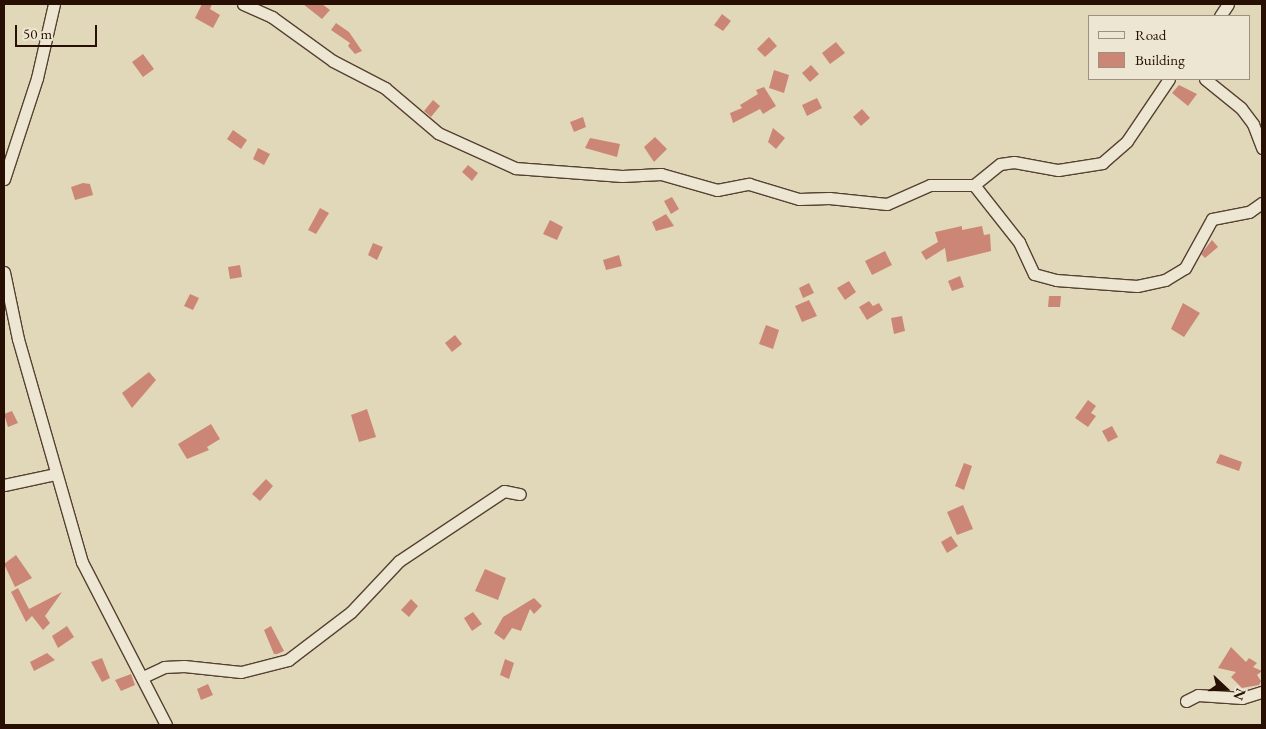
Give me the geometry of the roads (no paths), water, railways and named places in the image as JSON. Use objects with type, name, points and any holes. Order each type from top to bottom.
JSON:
[{"type":"street","points":[[4,180],[37,78],[54,4]]},
{"type":"street","points":[[243,4],[272,17],[326,57],[386,88],[438,133],[527,171],[622,176],[661,174],[717,190],[749,184],[799,199],[829,198],[887,204],[922,187],[974,185],[1000,164],[1014,162],[1058,170],[1102,163],[1127,141],[1168,80]]},
{"type":"street","points":[[1221,15],[1228,4]]},
{"type":"street","points":[[1206,80],[1241,108],[1253,124],[1262,148]]},
{"type":"street","points":[[974,185],[1019,242],[1034,274],[1056,280],[1137,286],[1165,280],[1185,268],[1212,219],[1249,212],[1262,203]]},
{"type":"street","points":[[4,272],[18,339],[55,474],[82,562],[143,677],[166,725]]},
{"type":"street","points":[[4,322],[18,339]]},
{"type":"street","points":[[4,485],[55,474]]},
{"type":"street","points":[[143,677],[164,667],[241,672],[288,660],[351,612],[399,561],[504,491],[520,494]]},
{"type":"street","points":[[1186,701],[1198,696],[1242,698],[1262,692]]}]
